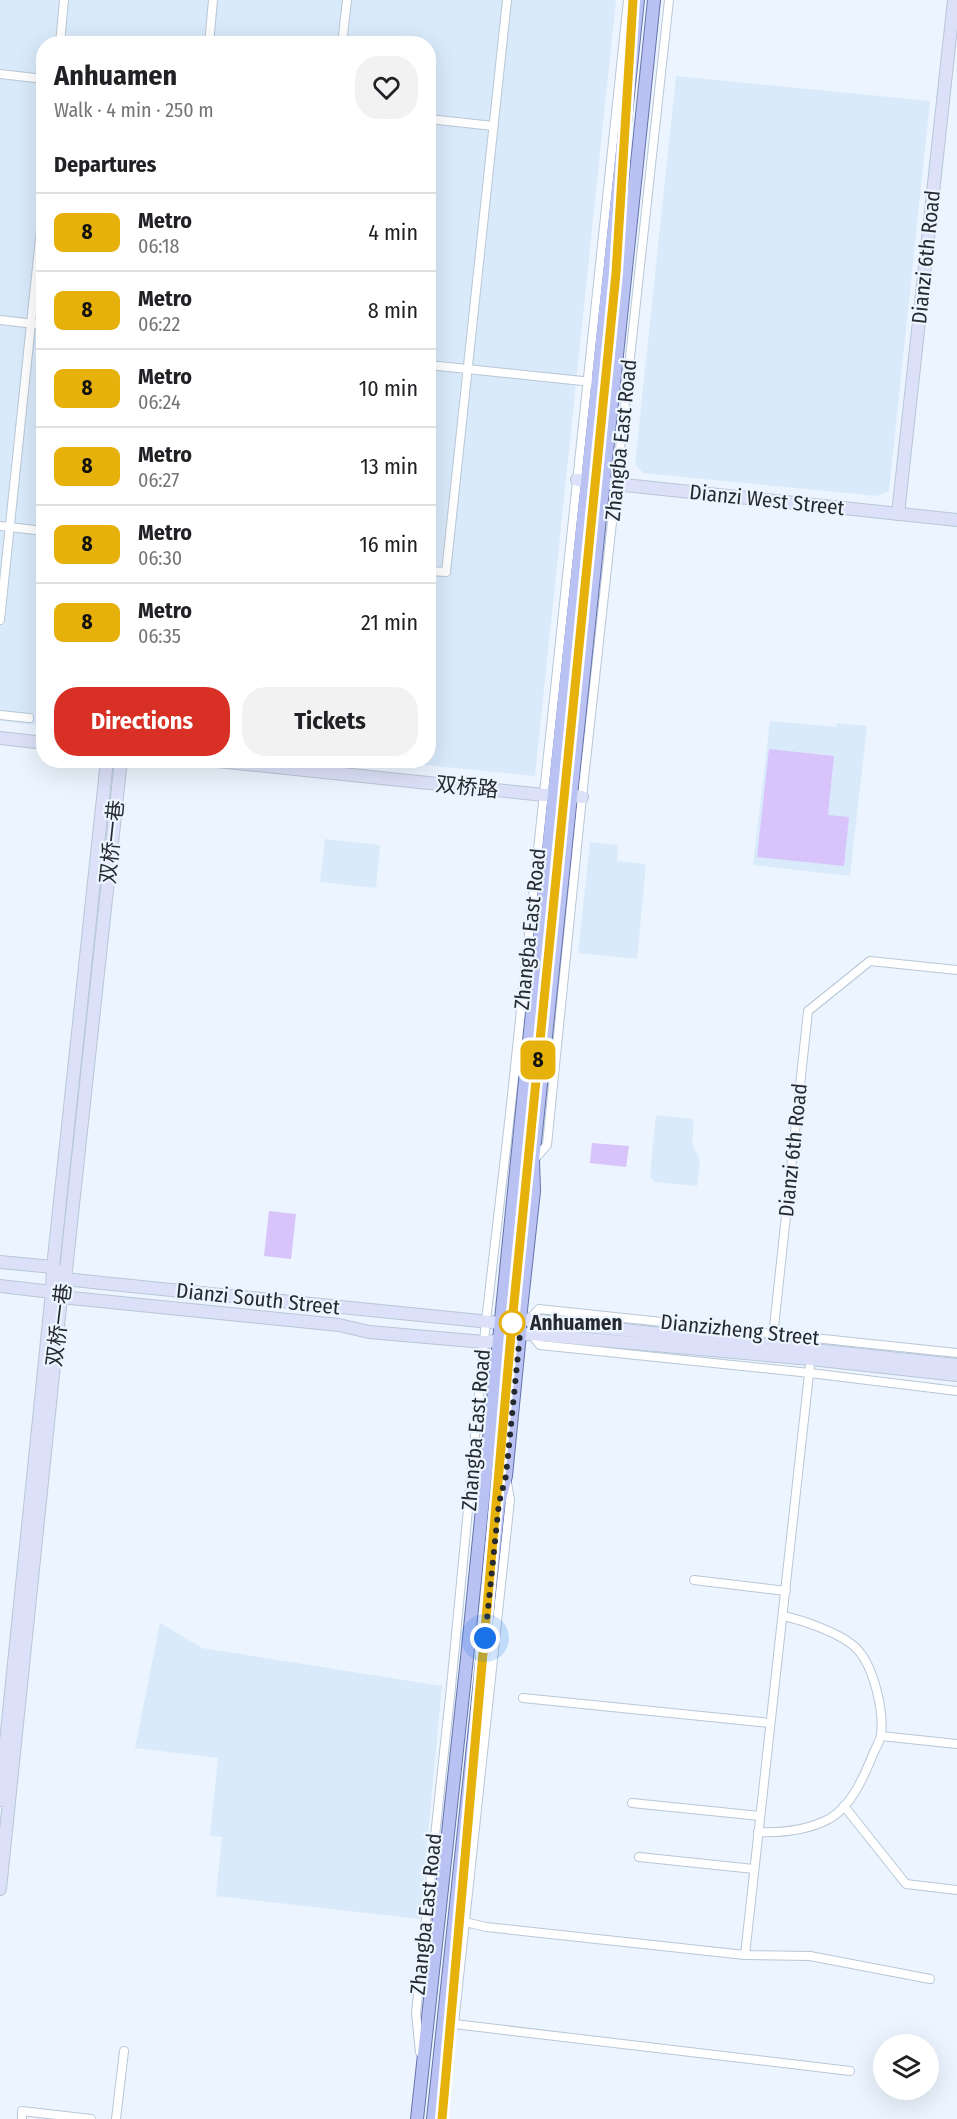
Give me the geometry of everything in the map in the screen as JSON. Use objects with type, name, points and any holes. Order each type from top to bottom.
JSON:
[{"type":"main road","name":"Zhangba East Road","points":[[417,2119],[423,2073],[446,1794],[499,1342],[549,794],[593,383],[638,0]]},
{"type":"main road","name":"Zhangba East Road","points":[[433,2119],[499,1503],[506,1476],[526,1334],[524,1320],[534,1191],[533,1161],[548,1079],[604,482],[654,0]]},
{"type":"street","points":[[61,36],[64,0]]},
{"type":"street","points":[[209,36],[213,0]]},
{"type":"street","points":[[343,36],[347,0]]},
{"type":"street","points":[[436,571],[446,572],[507,0]]},
{"type":"street","name":"Zhangba East Road","points":[[593,383],[628,0]]},
{"type":"street","name":"Zhangba East Road","points":[[576,796],[617,484],[669,0]]},
{"type":"street","name":"Dianzi 6th Road","points":[[898,514],[954,0]]},
{"type":"street","points":[[0,74],[36,78]]},
{"type":"street","points":[[436,120],[493,126]]},
{"type":"street","points":[[0,620],[36,276]]},
{"type":"street","points":[[0,320],[36,324]]},
{"type":"street","points":[[436,366],[593,383]]},
{"type":"street","name":"Dianzi West Street","points":[[583,480],[957,520]]},
{"type":"street","points":[[0,526],[36,530]]},
{"type":"street","points":[[0,715],[29,718]]},
{"type":"street","points":[[0,738],[36,742]]},
{"type":"street","name":"双桥一巷","points":[[0,1889],[57,1294],[53,1267],[105,768]]},
{"type":"street","name":"双桥一巷","points":[[0,1800],[57,1294],[65,1279],[120,768]]},
{"type":"street","name":"双桥路","points":[[288,768],[576,796]]},
{"type":"street","name":"Zhangba East Road","points":[[446,1794],[486,1321],[549,794]]},
{"type":"street","name":"Dianzi 6th Road","points":[[773,1340],[808,1011],[870,961],[957,970]]},
{"type":"street","points":[[0,1262],[53,1267],[65,1279]]},
{"type":"street","name":"Dianzi South Street","points":[[65,1279],[500,1323],[524,1320]]},
{"type":"street","name":"Dianzi South Street","points":[[0,1286],[327,1324],[369,1332],[499,1342]]},
{"type":"street","name":"Dianzizheng Street","points":[[524,1320],[957,1353]]},
{"type":"street","name":"Dianzizheng Street","points":[[499,1342],[526,1334],[957,1365]]},
{"type":"street","name":"Dianzizheng Street","points":[[526,1334],[540,1345],[957,1391]]},
{"type":"street","name":"Dianzizheng Street","points":[[773,1340],[811,1354],[957,1375]]},
{"type":"street","points":[[745,1955],[811,1354]]},
{"type":"street","name":"Zhangba East Road","points":[[441,2046],[454,2024],[510,1500],[506,1476]]},
{"type":"street","points":[[694,1580],[786,1591]]},
{"type":"street","points":[[758,1832],[786,1833],[830,1819],[844,1806],[861,1782],[881,1736],[878,1695],[867,1662],[856,1647],[820,1627],[783,1616]]},
{"type":"street","points":[[523,1698],[770,1724]]},
{"type":"street","points":[[881,1736],[957,1744]]},
{"type":"street","points":[[632,1803],[760,1816]]},
{"type":"street","points":[[844,1806],[906,1884],[957,1890]]},
{"type":"street","points":[[639,1857],[754,1869]]},
{"type":"street","points":[[465,1922],[486,1927],[745,1955],[810,1956],[930,1979]]},
{"type":"street","points":[[454,2024],[850,2071]]},
{"type":"street","points":[[116,2119],[124,2051]]},
{"type":"street","points":[[22,2119],[22,2111],[91,2119]]},
{"type":"shaded area","points":[[0,0],[616,0],[535,776],[436,766],[436,36],[36,36],[36,725],[0,721]]},
{"type":"shaded area","points":[[676,76],[930,101],[889,491],[877,496],[643,473],[635,464]]},
{"type":"shaded area","points":[[770,721],[836,727],[837,723],[867,726],[850,876],[753,865]]},
{"type":"shaded area","points":[[769,749],[834,756],[828,815],[849,817],[844,866],[757,857]]},
{"type":"shaded area","points":[[325,839],[380,845],[376,888],[320,882]]},
{"type":"shaded area","points":[[590,842],[618,845],[617,861],[646,864],[637,959],[578,953]]},
{"type":"shaded area","points":[[656,1115],[691,1119],[694,1123],[692,1144],[700,1160],[697,1186],[655,1182],[650,1176]]},
{"type":"shaded area","points":[[592,1143],[629,1146],[626,1167],[590,1163]]},
{"type":"shaded area","points":[[269,1211],[296,1214],[291,1259],[264,1256]]},
{"type":"shaded area","points":[[160,1623],[202,1648],[442,1686],[420,1919],[216,1896],[222,1837],[210,1836],[218,1758],[135,1748]]},
{"type":"metro line","name":"8","points":[[442,2119],[512,1323],[616,273],[633,0]]},
{"type":"place","name":"Anhuamen","points":[[512,1323]]},
{"type":"route","points":[[485,1638],[499,1503],[506,1476],[520,1319],[512,1323]]}]
